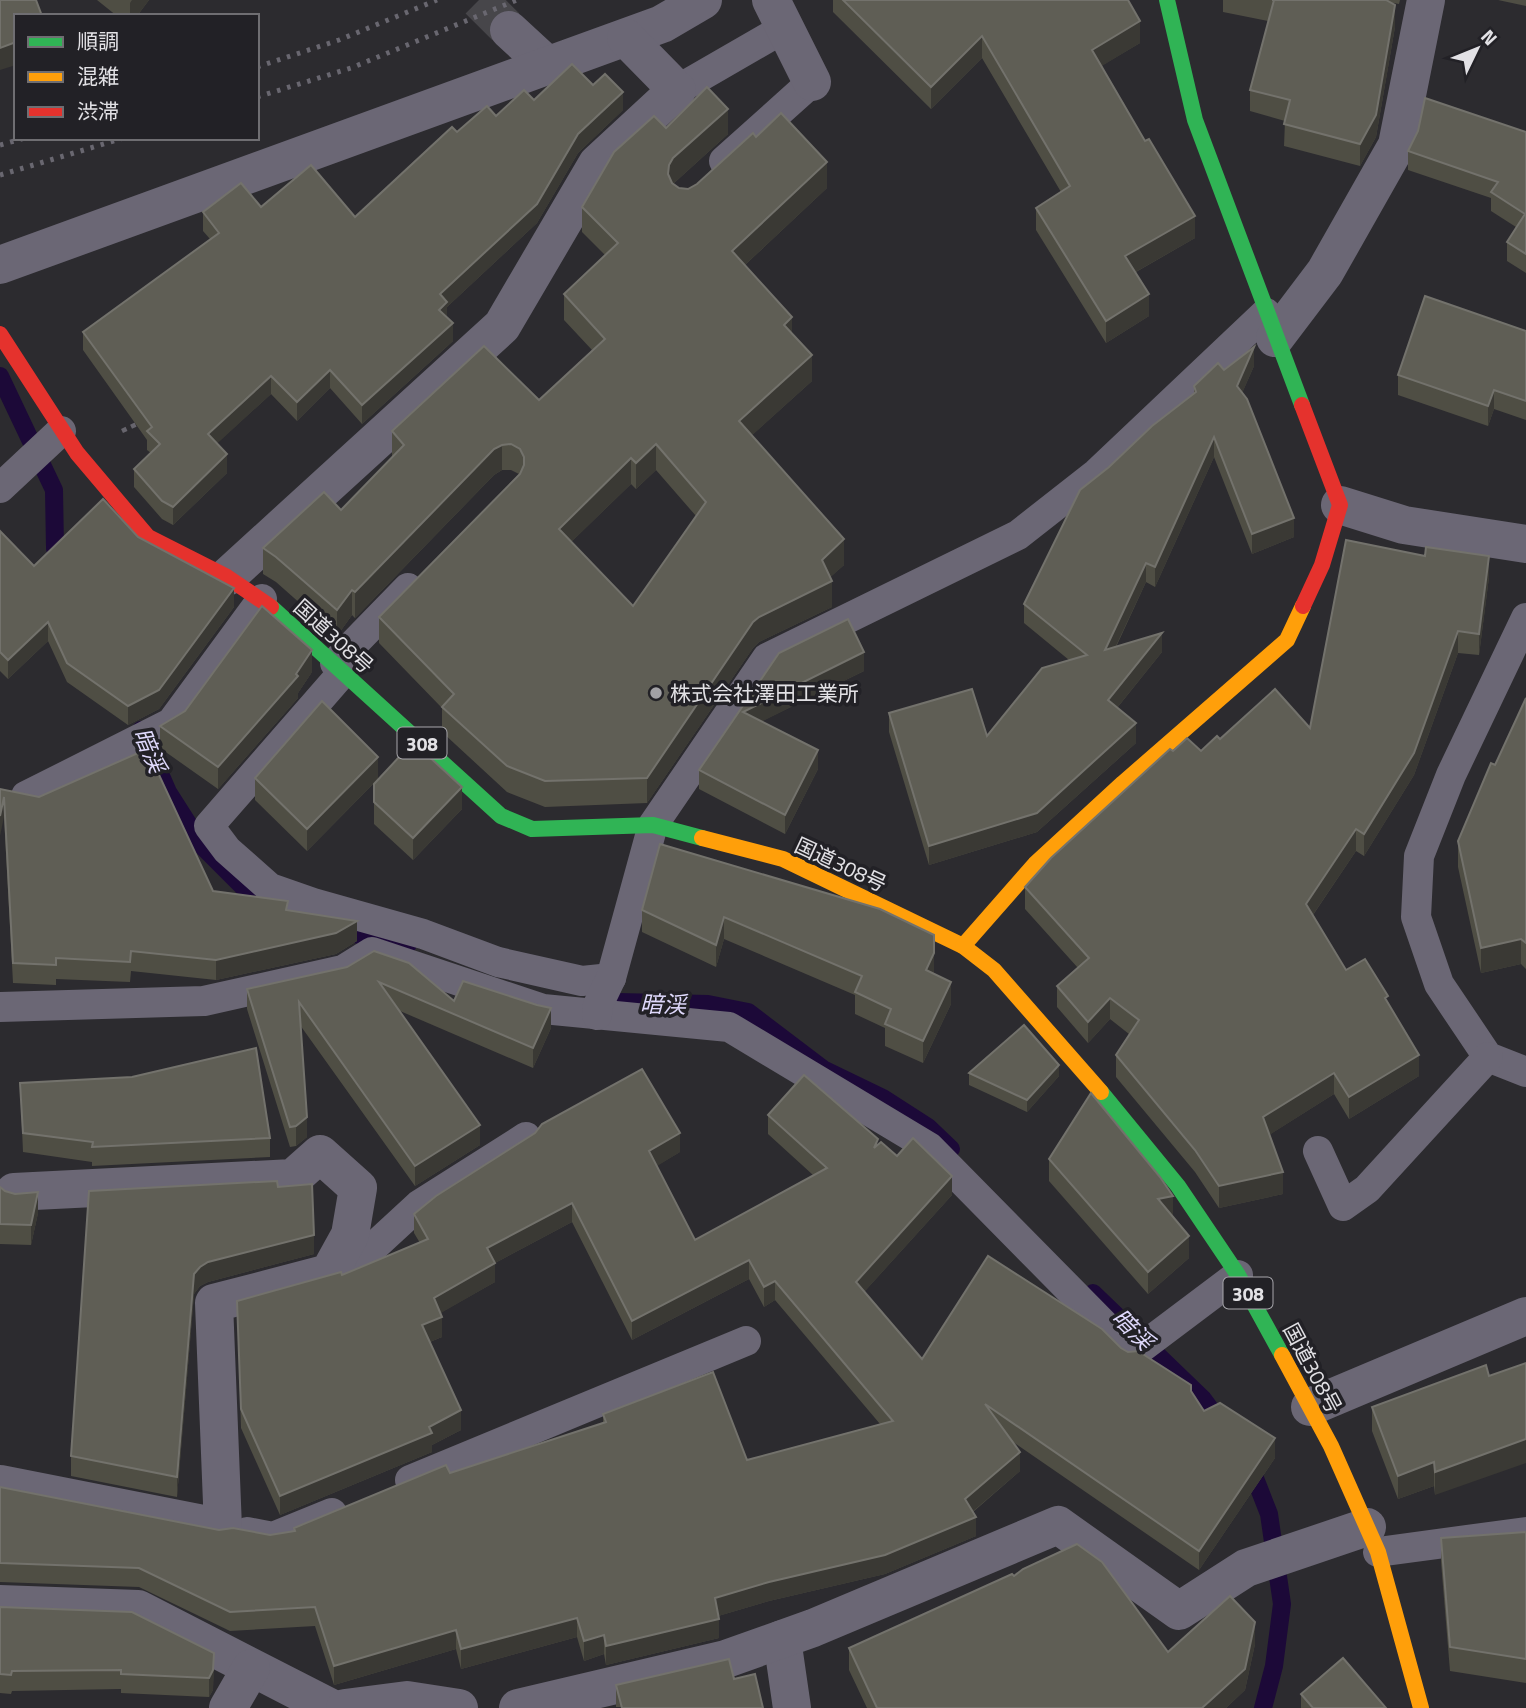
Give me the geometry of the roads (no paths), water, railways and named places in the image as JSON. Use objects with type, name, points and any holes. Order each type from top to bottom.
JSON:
[{"type":"main road","points":[[963,946],[1035,863],[1122,783],[1287,640],[1322,565],[1340,505],[1195,120],[1167,0]]},
{"type":"main road","name":"国道308号","points":[[0,334],[45,445],[77,453],[148,537],[227,577],[262,599],[501,816],[532,829],[653,825],[783,859],[963,946],[994,970],[1059,1042],[1178,1186],[1238,1275],[1310,1406],[1373,1539],[1421,1708]]},
{"type":"street","points":[[0,265],[663,24],[703,0]]},
{"type":"street","points":[[1270,325],[1325,272],[1397,145],[1426,0]]},
{"type":"street","points":[[778,13],[812,82]]},
{"type":"street","points":[[509,30],[547,65]]},
{"type":"street","points":[[227,577],[502,326],[597,164],[677,90],[625,37]]},
{"type":"street","points":[[1340,505],[1404,525],[1526,544]]},
{"type":"street","points":[[0,1484],[223,1528],[214,1303],[329,1273],[350,1235],[358,1188],[320,1154],[293,1178],[7,1187]]},
{"type":"street","points":[[1310,1406],[1526,1316]]},
{"type":"street","points":[[518,1708],[726,1659],[813,1628],[1059,1525],[1179,1611],[1246,1568],[1307,1547],[1373,1539]]},
{"type":"street","points":[[0,1604],[138,1609],[331,1708]]},
{"type":"street","points":[[782,1639],[792,1708]]},
{"type":"street","points":[[228,1708],[251,1668]]},
{"type":"street","points":[[345,1708],[407,1700],[459,1708]]},
{"type":"lane","points":[[677,90],[778,13]]},
{"type":"lane","points":[[705,179],[812,82]]},
{"type":"lane","points":[[598,1010],[611,978],[653,825],[767,658],[1018,535],[1097,473],[1270,325]]},
{"type":"lane","points":[[0,488],[45,445]]},
{"type":"lane","points":[[431,565],[340,667],[209,826],[227,850],[270,888],[423,934],[498,962],[582,981],[611,978]]},
{"type":"lane","points":[[26,796],[171,723],[262,599]]},
{"type":"lane","points":[[1526,618],[1451,775],[1419,856],[1416,916],[1439,984],[1488,1057],[1526,1072]]},
{"type":"lane","points":[[0,1007],[204,1001],[343,970],[372,952],[543,1009],[598,1010],[729,1027],[929,1147],[1133,1354],[1238,1275]]},
{"type":"lane","points":[[1318,1151],[1343,1206],[1367,1189],[1488,1057]]},
{"type":"lane","points":[[329,1273],[369,1252],[419,1205],[526,1137]]},
{"type":"lane","points":[[223,1528],[273,1537],[746,1341]]},
{"type":"lane","points":[[1373,1539],[1526,1532]]},
{"type":"waterway","name":"暗渓","points":[[0,376],[54,490],[55,548],[60,568]]},
{"type":"waterway","name":"暗渓","points":[[141,730],[168,792],[203,847],[259,903],[270,907]]},
{"type":"waterway","name":"暗渓","points":[[332,930],[408,944]]},
{"type":"waterway","name":"暗渓","points":[[617,1002],[708,1004],[748,1012],[823,1069],[883,1098],[928,1127],[951,1149]]},
{"type":"waterway","name":"暗渓","points":[[1093,1293],[1203,1399],[1223,1426]]},
{"type":"waterway","name":"暗渓","points":[[1249,1463],[1269,1514],[1282,1604],[1274,1666],[1263,1708]]},
{"type":"tunnel","points":[[479,0],[509,30]]},
{"type":"railway","points":[[259,66],[339,40],[437,0]]},
{"type":"railway","points":[[259,96],[351,68],[517,0]]},
{"type":"railway","points":[[0,145],[18,140]]},
{"type":"railway","points":[[0,175],[117,140]]},
{"type":"place","name":"株式会社澤田工業所","points":[[656,693]]}]
